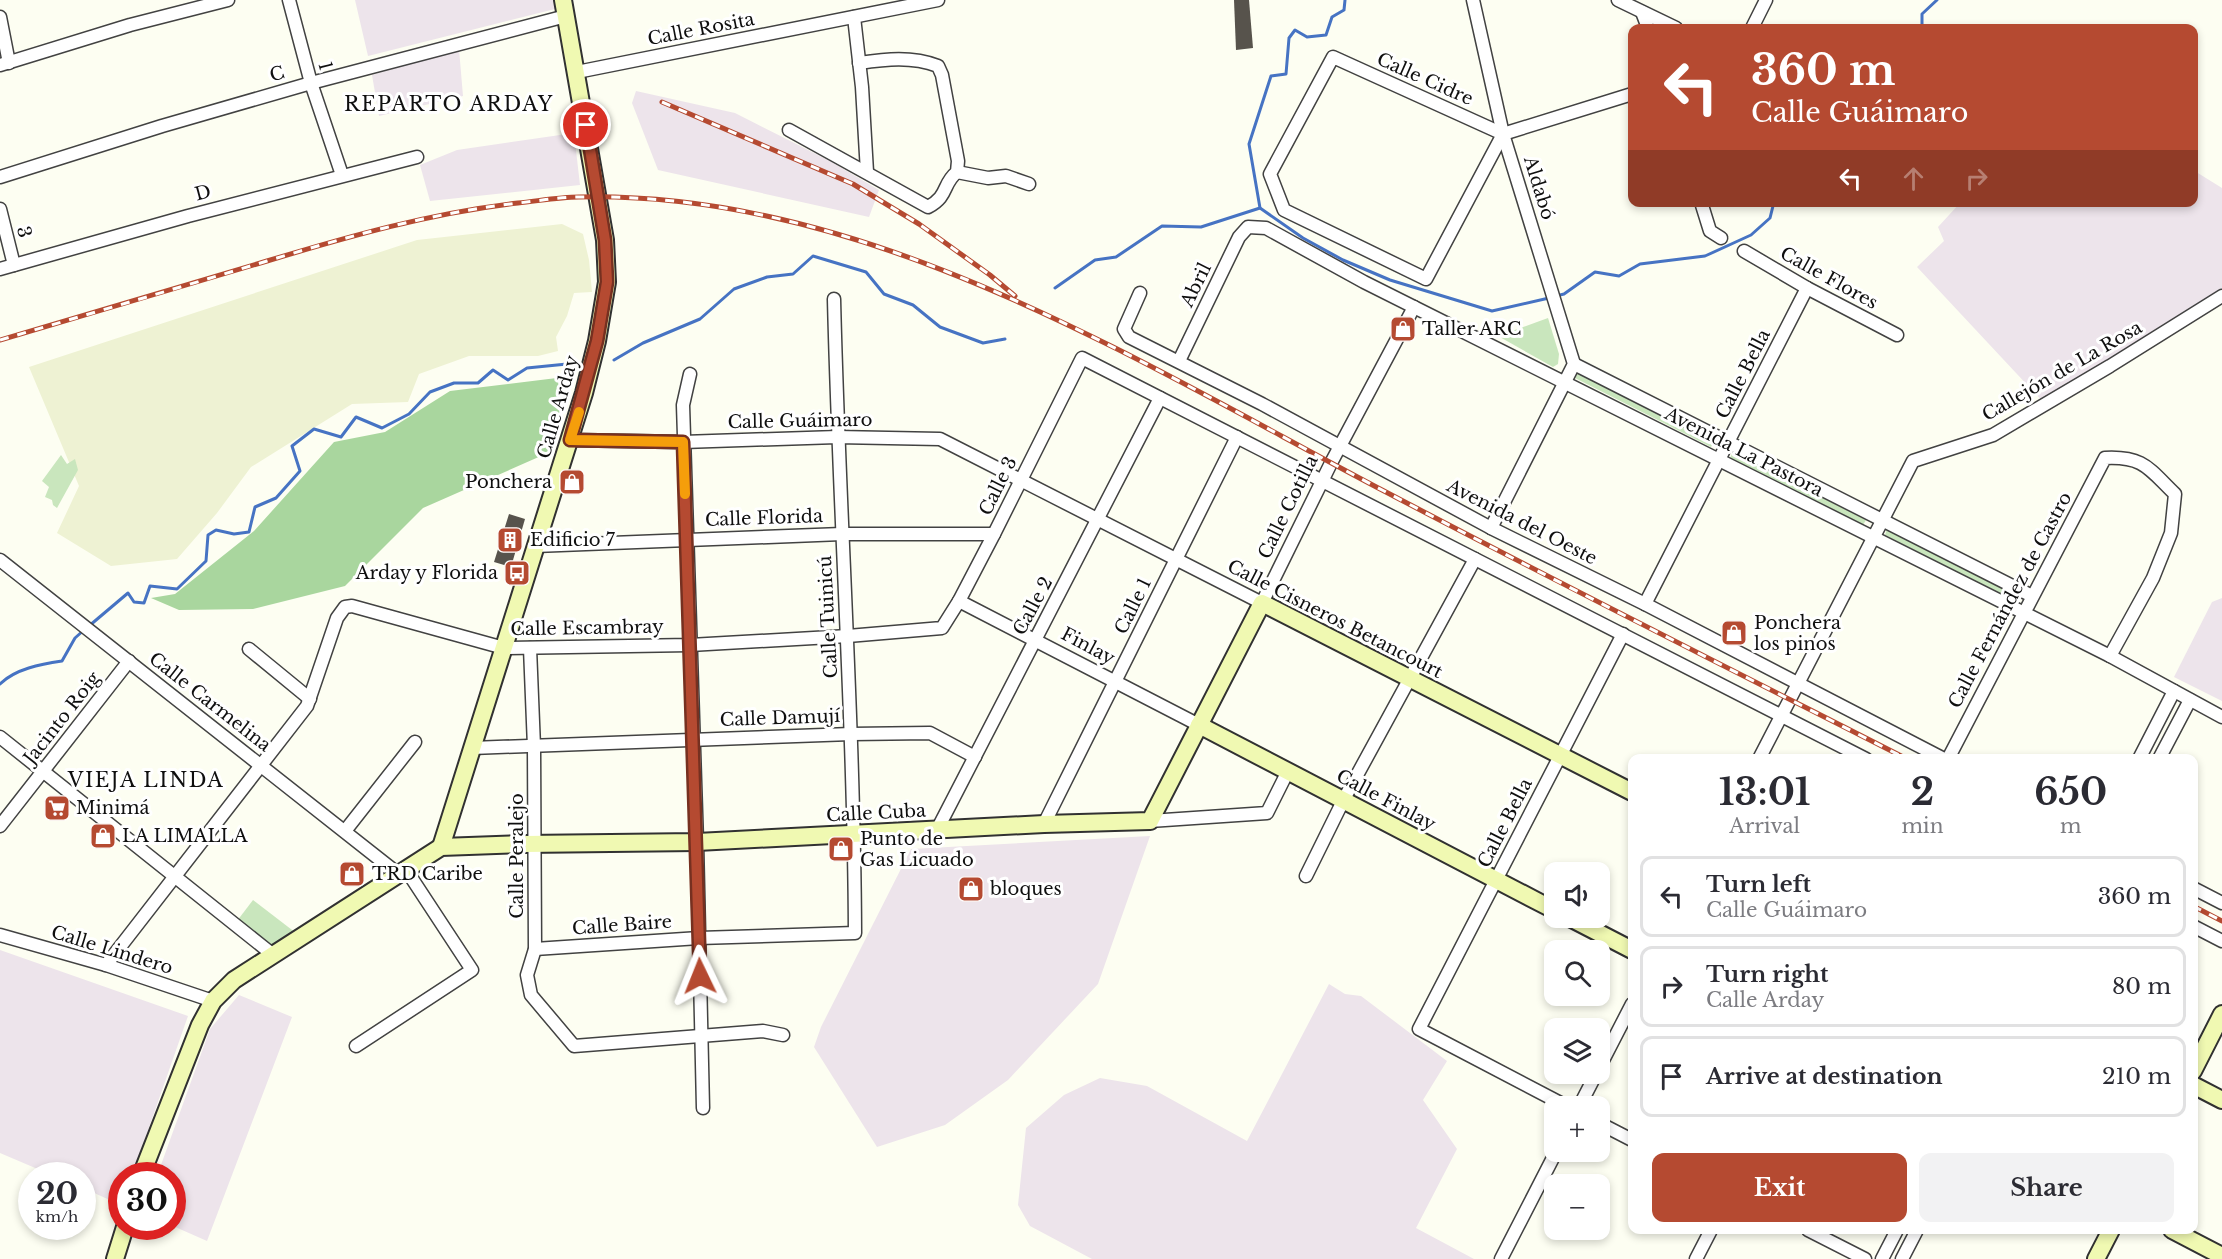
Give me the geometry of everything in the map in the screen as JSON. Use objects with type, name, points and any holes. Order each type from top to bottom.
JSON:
[{"type":"street","points":[[0,17],[4,64],[130,26],[228,0]]},
{"type":"street","name":"1","points":[[289,0],[311,83],[342,174]]},
{"type":"street","name":"Calle Rosita","points":[[577,72],[938,0]]},
{"type":"street","name":"Aldabó","points":[[1473,0],[1503,134],[1574,364]]},
{"type":"street","points":[[1618,0],[1668,24]]},
{"type":"street","points":[[1754,24],[1766,0]]},
{"type":"street","name":"C","points":[[0,177],[162,126],[564,8]]},
{"type":"street","name":"Calle Arday","points":[[441,847],[570,440],[597,341],[607,282],[605,240],[599,197],[564,8]]},
{"type":"street","points":[[1642,12],[1646,24]]},
{"type":"street","points":[[855,17],[867,172]]},
{"type":"street","name":"Calle Cidre","points":[[1332,57],[1503,134],[1426,279],[1284,210],[1270,174],[1332,57]]},
{"type":"street","points":[[789,130],[928,207],[942,198],[951,177],[957,172],[958,161],[938,66],[928,62],[895,58],[859,63]]},
{"type":"street","points":[[1503,134],[1628,95]]},
{"type":"street","name":"D","points":[[0,269],[342,174],[417,157]]},
{"type":"street","points":[[957,172],[988,178],[1006,176],[1029,184]]},
{"type":"street","points":[[1703,207],[1710,231],[1721,238]]},
{"type":"street","name":"3","points":[[0,208],[14,265]]},
{"type":"street","name":"Avenida La Pastora","points":[[1248,227],[1266,228],[1414,307],[2110,656],[2222,717]]},
{"type":"street","name":"Abril","points":[[1179,361],[1239,237],[1248,227]]},
{"type":"street","name":"Calle Flores","points":[[1744,251],[1807,288],[1897,335]]},
{"type":"street","name":"Calle Bella","points":[[1645,604],[1807,288]]},
{"type":"street","name":"Avenida del Oeste","points":[[1140,293],[1126,321],[1124,329],[1129,337],[1179,361],[1491,528],[1645,604],[1936,754]]},
{"type":"street","name":"Callejón de La Rosa","points":[[1882,520],[1912,461],[1993,435],[2222,296]]},
{"type":"street","name":"Calle Tuinicú","points":[[834,299],[837,437],[848,636],[855,933]]},
{"type":"street","name":"Calle Cotilla","points":[[1150,821],[1339,447],[1414,307]]},
{"type":"street","name":"Calle 3","points":[[942,628],[959,601],[994,534],[1082,358],[1160,398]]},
{"type":"street","points":[[1491,528],[1574,364]]},
{"type":"street","name":"Avenida La Pastora","points":[[1574,364],[2032,596]]},
{"type":"street","points":[[690,374],[682,405],[697,842],[703,1108]]},
{"type":"street","points":[[1160,398],[1856,754]]},
{"type":"street","name":"Calle 2","points":[[937,830],[1160,398]]},
{"type":"street","name":"Calle Guáimaro","points":[[570,440],[683,442],[837,437],[940,439],[1021,480]]},
{"type":"street","name":"Calle 1","points":[[1044,824],[1237,437]]},
{"type":"street","name":"Calle Fernández de Castro","points":[[1949,754],[2105,458],[2128,457],[2147,467],[2175,494],[2170,533],[2157,567],[2110,656]]},
{"type":"street","name":"Calle Cisneros Betancourt","points":[[1021,480],[1628,790]]},
{"type":"street","points":[[1762,754],[1882,520]]},
{"type":"street","name":"Calle Florida","points":[[535,546],[842,534],[994,534]]},
{"type":"street","points":[[1306,876],[1344,799],[1475,559]]},
{"type":"street","name":"Calle Carmelina","points":[[1,562],[345,831],[401,871],[472,970],[356,1046]]},
{"type":"street","name":"Finlay","points":[[959,601],[1199,725]]},
{"type":"street","name":"Calle Escambray","points":[[310,699],[337,618],[345,607],[352,606],[504,648],[690,645],[942,628]]},
{"type":"street","name":"Calle Bella","points":[[1547,1096],[1419,1029],[1623,634]]},
{"type":"street","name":"Calle Peralejo","points":[[530,648],[535,844],[535,949],[527,975],[531,995],[574,1046],[702,1034]]},
{"type":"street","points":[[106,965],[262,765],[310,699],[249,649]]},
{"type":"street","name":"Jacinto Roig","points":[[0,826],[129,661]]},
{"type":"street","points":[[2142,754],[2174,691]]},
{"type":"street","points":[[2162,754],[2190,700]]},
{"type":"street","name":"Calle Finlay","points":[[1199,725],[1544,904]]},
{"type":"street","name":"Calle Damují","points":[[472,748],[851,734],[930,734],[975,757]]},
{"type":"street","points":[[0,737],[272,954]]},
{"type":"street","points":[[345,831],[415,742]]},
{"type":"street","name":"Calle Cuba","points":[[441,847],[697,842],[1044,824],[1150,821],[1267,813],[1288,771]]},
{"type":"street","points":[[146,1162],[200,1024],[213,1001],[234,980],[272,954],[441,847]]},
{"type":"street","points":[[2198,891],[2222,903]]},
{"type":"street","points":[[1589,928],[1628,948]]},
{"type":"street","points":[[2198,929],[2222,941]]},
{"type":"street","name":"Calle Baire","points":[[535,949],[699,938],[855,933]]},
{"type":"street","name":"Calle Lindero","points":[[0,935],[106,965],[213,1001]]},
{"type":"street","points":[[1610,1047],[1628,1012]]},
{"type":"street","points":[[2198,1061],[2222,1014]]},
{"type":"street","points":[[702,1034],[763,1031],[783,1035]]},
{"type":"street","points":[[2198,1088],[2222,1100]]},
{"type":"street","points":[[1610,1129],[1628,1138]]},
{"type":"street","points":[[1501,1259],[1551,1162]]},
{"type":"street","points":[[1696,1259],[1709,1234]]},
{"type":"street","points":[[1816,1234],[1865,1259]]},
{"type":"street","points":[[1882,1259],[1894,1234]]},
{"type":"street","points":[[1902,1259],[1915,1234]]},
{"type":"street","points":[[2096,1259],[2109,1234]]},
{"type":"street","points":[[2180,1234],[2222,1256]]},
{"type":"street","points":[[115,1259],[121,1240]]},
{"type":"shaded area","points":[[355,0],[553,0],[555,9],[368,56]]},
{"type":"shaded area","points":[[459,49],[463,96],[379,116],[372,75]]},
{"type":"shaded area","points":[[636,91],[735,113],[830,161],[879,190],[869,217],[658,170],[632,103]]},
{"type":"shaded area","points":[[574,133],[580,185],[430,201],[420,165],[457,150]]},
{"type":"shaded area","points":[[2198,173],[2222,188],[2222,296],[2045,404],[1917,267],[1944,241],[1938,227],[1956,207],[2198,207]]},
{"type":"shaded area","points":[[2222,598],[2222,701],[2174,677],[2212,602]]},
{"type":"shaded area","points":[[1150,836],[1098,984],[1008,1080],[945,1125],[877,1147],[814,1047],[821,1027],[911,849]]},
{"type":"shaded area","points":[[0,950],[188,1016],[137,1162],[108,1162],[108,1199],[96,1194],[96,1162],[21,1162],[0,1153]]},
{"type":"shaded area","points":[[1329,984],[1345,994],[1361,996],[1447,1061],[1423,1100],[1457,1149],[1416,1228],[1474,1259],[1092,1259],[1030,1226],[1018,1205],[1026,1128],[1064,1095],[1100,1078],[1147,1086],[1247,1141]]},
{"type":"shaded area","points":[[239,995],[292,1017],[207,1241],[186,1232],[186,1162],[162,1162],[210,1029]]},
{"type":"green space","points":[[562,224],[583,234],[589,260],[592,292],[574,293],[567,316],[556,337],[558,351],[538,356],[469,356],[419,374],[408,402],[352,404],[251,467],[217,513],[177,559],[111,566],[57,533],[79,486],[29,367],[417,240]]},
{"type":"green space","points":[[1548,318],[1559,354],[1558,364],[1553,367],[1498,336]]},
{"type":"green space","points":[[1578,372],[1714,442],[1711,447],[1575,378]]},
{"type":"green space","points":[[573,376],[550,452],[423,508],[345,586],[253,609],[179,610],[151,598],[175,594],[254,531],[334,442],[385,432],[450,391]]},
{"type":"green space","points":[[1733,452],[1866,520],[1863,525],[1730,458]]},
{"type":"green space","points":[[61,455],[67,464],[75,459],[78,470],[57,508],[53,505],[52,500],[45,497],[49,487],[42,481]]},
{"type":"green space","points":[[1887,529],[2018,596],[2014,601],[1885,535]]},
{"type":"green space","points":[[253,900],[296,933],[273,950],[237,921]]},
{"type":"building","points":[[1234,0],[1249,0],[1253,48],[1236,50]]},
{"type":"building","name":"Edificio 7","points":[[509,514],[525,519],[511,567],[494,562]]},
{"type":"waterway","points":[[1345,0],[1344,10],[1332,17],[1326,35],[1307,37],[1295,30],[1289,38],[1286,74],[1271,76],[1249,144],[1260,208],[1303,238],[1343,260],[1390,280],[1492,311],[1549,298]]},
{"type":"waterway","points":[[1922,24],[1922,14],[1937,0]]},
{"type":"waterway","points":[[1556,296],[1564,294],[1595,272],[1619,276],[1640,264],[1705,256],[1751,235],[1770,218],[1773,207]]},
{"type":"waterway","points":[[1055,288],[1095,260],[1116,257],[1162,226],[1201,227],[1260,208]]},
{"type":"waterway","points":[[614,360],[643,343],[700,319],[734,289],[767,277],[793,274],[813,256],[866,272],[884,294],[913,305],[940,327],[983,343],[1005,339]]},
{"type":"waterway","points":[[89,626],[128,593],[134,602],[144,603],[150,586],[177,589],[206,561],[208,535],[216,530],[234,534],[249,532],[255,507],[276,498],[300,471],[292,446],[314,429],[341,437],[356,417],[382,428],[409,414],[430,392],[454,383],[478,383],[493,370],[508,380],[527,368],[577,363]]},
{"type":"waterway","points":[[0,684],[21,671],[62,661],[75,638],[84,630]]},
{"type":"railway","points":[[662,102],[853,184],[919,224],[1015,296]]},
{"type":"railway","points":[[0,340],[360,234],[486,207],[579,197],[687,203],[793,222],[896,253],[997,293],[1097,339],[1449,525],[1897,754]]},
{"type":"railway","points":[[2198,909],[2222,921]]},
{"type":"slow traffic","points":[[579,412],[570,440],[683,442],[685,494]]},
{"type":"place","name":"Taller ARC","points":[[1403,329]]},
{"type":"place","name":"Ponchera","points":[[572,482]]},
{"type":"place","name":"Edificio 7","points":[[510,540]]},
{"type":"place","name":"Arday y Florida","points":[[517,573]]},
{"type":"place","name":"Ponchera los pinos","points":[[1734,633]]},
{"type":"place","name":"Minimá","points":[[57,808]]},
{"type":"place","name":"LA LIMALLA","points":[[103,836]]},
{"type":"place","name":"Punto de Gas Licuado","points":[[841,849]]},
{"type":"place","name":"TRD Caribe","points":[[352,874]]},
{"type":"place","name":"bloques","points":[[971,889]]},
{"type":"district","name":"REPARTO ARDAY","points":[[449,104]]},
{"type":"district","name":"VIEJA LINDA","points":[[146,780]]},
{"type":"route","points":[[586,125],[605,240],[607,282],[597,341],[570,440],[683,442],[700,976]]}]
